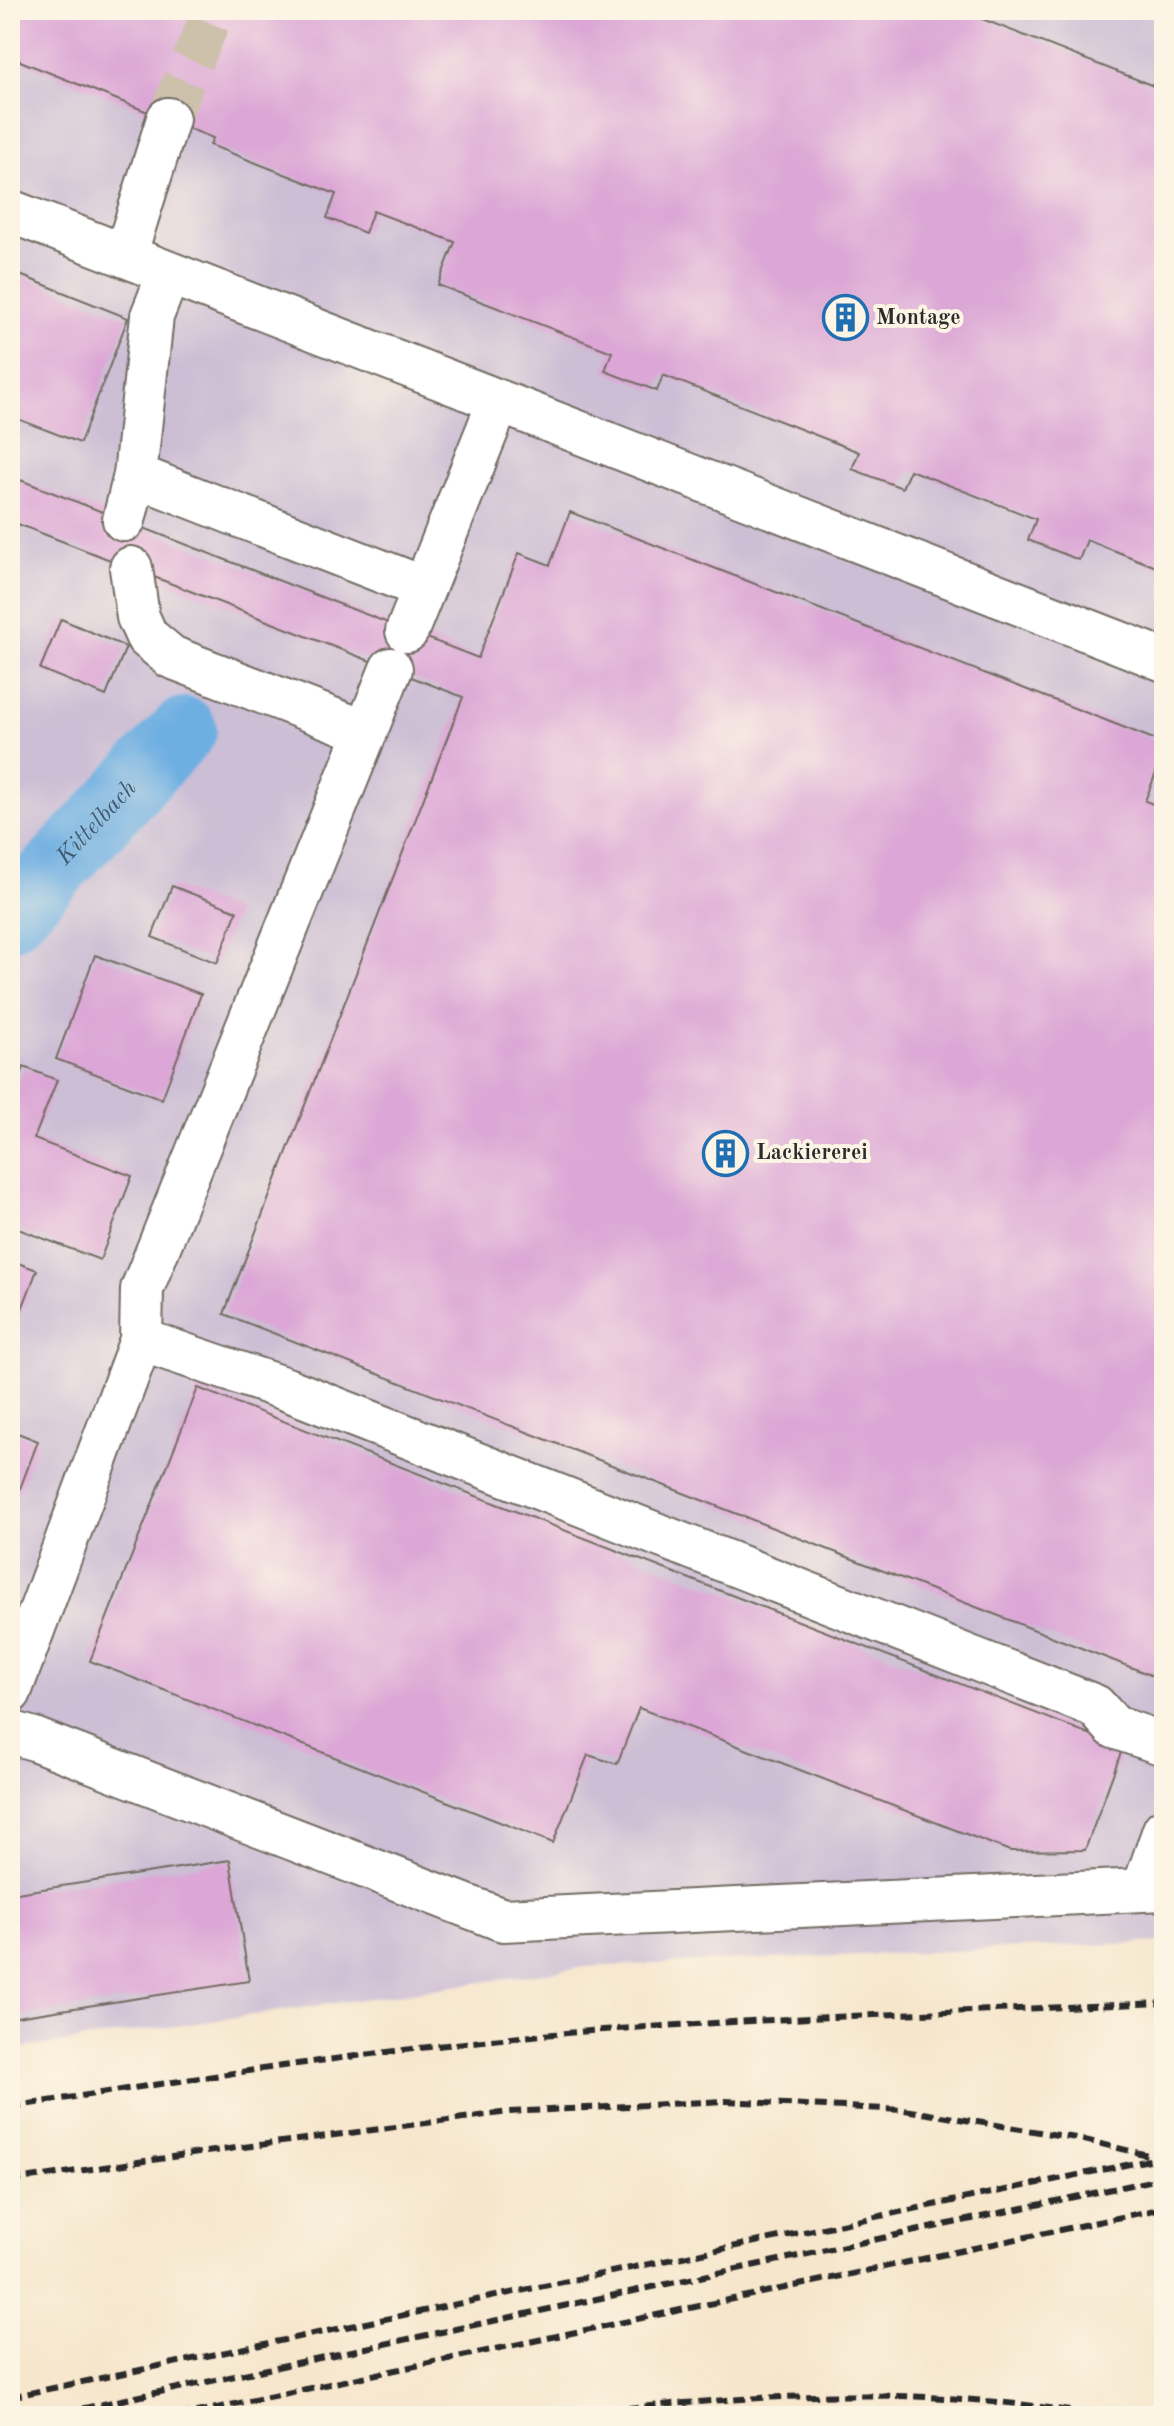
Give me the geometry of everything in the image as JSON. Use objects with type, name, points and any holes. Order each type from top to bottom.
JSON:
[{"type":"lane","points":[[125,256],[168,119]]},
{"type":"lane","points":[[10,211],[1164,660]]},
{"type":"lane","points":[[124,520],[135,475],[152,316],[169,273]]},
{"type":"lane","points":[[407,631],[499,401]]},
{"type":"lane","points":[[135,475],[424,588]]},
{"type":"lane","points":[[131,568],[138,617],[147,637],[171,657],[366,732]]},
{"type":"lane","points":[[10,1692],[141,1340],[142,1289],[391,669]]},
{"type":"lane","points":[[141,1340],[286,1389],[1095,1706],[1114,1727],[1164,1744]]},
{"type":"lane","points":[[10,1732],[503,1920],[1154,1889],[1164,1830]]},
{"type":"shaded area","points":[[10,10],[1164,10],[1164,1942],[585,1967],[10,2050]]},
{"type":"building","name":"Montage","points":[[10,10],[959,10],[1164,90],[1164,570],[1087,540],[1079,560],[1028,540],[1036,519],[910,470],[902,488],[852,469],[859,452],[663,375],[657,391],[605,371],[612,352],[438,285],[455,242],[373,211],[365,233],[327,218],[336,194],[210,145],[213,138],[10,57]]},
{"type":"building","points":[[10,271],[128,318],[80,443],[10,416]]},
{"type":"building","name":"Lackiererei","points":[[10,476],[478,658],[519,553],[550,565],[570,512],[1164,743],[1164,753],[1145,801],[1164,808],[1164,1668],[1158,1665],[1153,1676],[224,1314],[463,697],[10,521]]},
{"type":"building","points":[[61,619],[126,647],[106,696],[40,669]]},
{"type":"building","points":[[172,886],[237,911],[217,963],[152,937]]},
{"type":"building","points":[[95,955],[201,994],[162,1099],[56,1059]]},
{"type":"building","points":[[24,1067],[57,1080],[34,1139],[132,1176],[100,1260],[13,1227],[10,1235],[10,1104]]},
{"type":"building","points":[[10,1260],[37,1270],[10,1340]]},
{"type":"building","points":[[198,1388],[1123,1747],[1085,1850],[1010,1851],[639,1708],[617,1764],[588,1755],[553,1843],[90,1661]]},
{"type":"building","points":[[10,1430],[38,1441],[10,1515]]},
{"type":"building","points":[[230,1860],[249,1981],[10,2018],[10,1894]]},
{"type":"waterway","name":"Kittelbach","points":[[10,917],[184,730]]},
{"type":"tunnel","points":[[168,119],[214,10]]},
{"type":"railway","points":[[10,2107],[305,2063],[528,2036],[743,2021],[1164,2003]]},
{"type":"railway","points":[[10,2181],[509,2112],[725,2101],[904,2110],[1076,2138],[1156,2157]]},
{"type":"railway","points":[[10,2397],[1164,2157]]},
{"type":"railway","points":[[47,2416],[1164,2178]]},
{"type":"railway","points":[[178,2416],[1164,2208]]},
{"type":"railway","points":[[555,2416],[691,2402],[827,2396],[963,2399],[1099,2416]]},
{"type":"place","name":"Montage","points":[[845,318]]},
{"type":"place","name":"Lackiererei","points":[[725,1153]]}]
